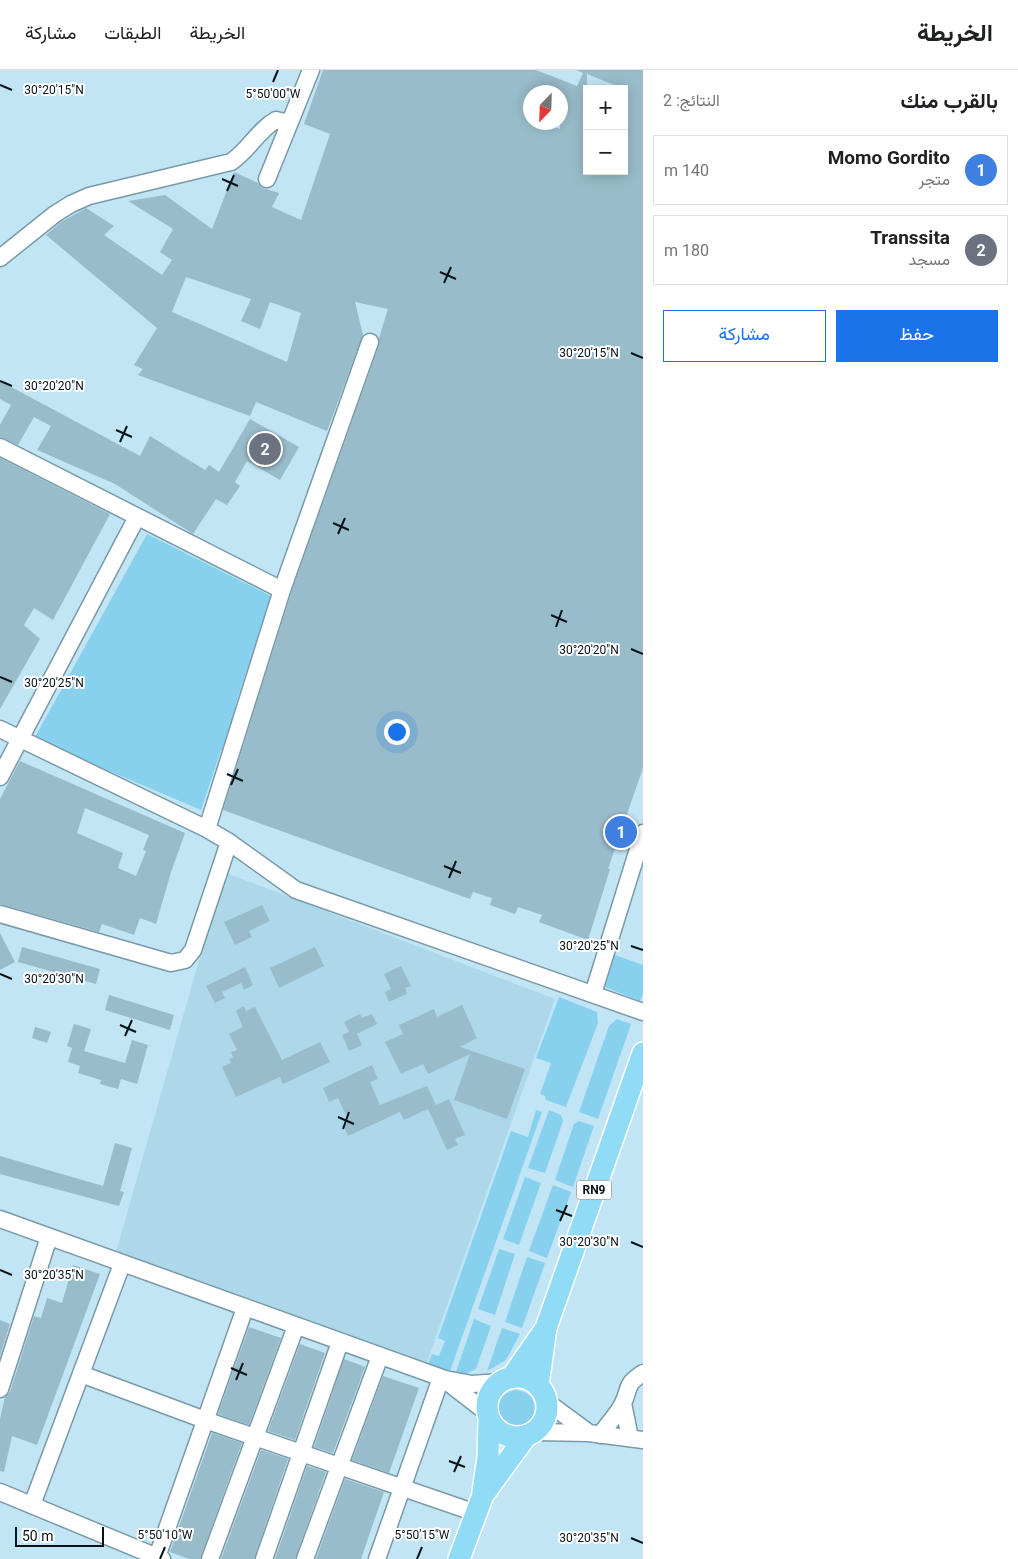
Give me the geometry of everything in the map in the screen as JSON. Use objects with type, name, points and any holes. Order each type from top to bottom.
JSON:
[{"type":"main road","name":"RN9","points":[[479,1504],[530,1434],[545,1418],[542,1394],[546,1328],[643,1053]]},
{"type":"main road","name":"RN9","points":[[459,1559],[479,1504],[488,1457],[489,1395],[506,1380],[546,1328]]},
{"type":"main road","points":[[506,1380],[521,1377],[542,1394]]},
{"type":"main road","points":[[488,1417],[496,1430],[505,1435],[515,1438],[530,1434]]},
{"type":"street","points":[[267,179],[311,70]]},
{"type":"street","points":[[0,258],[71,204],[89,196],[231,162],[244,154],[268,124],[276,120],[289,123]]},
{"type":"street","points":[[206,829],[282,590],[370,342]]},
{"type":"street","points":[[0,447],[282,590]]},
{"type":"street","points":[[0,777],[137,517]]},
{"type":"street","points":[[0,728],[206,829],[229,842],[296,890],[643,1012]]},
{"type":"street","points":[[592,994],[643,833]]},
{"type":"street","points":[[0,914],[171,963],[185,960],[193,950],[229,842]]},
{"type":"street","points":[[0,1219],[443,1379],[472,1384],[506,1380]]},
{"type":"street","points":[[1,1381],[49,1237]]},
{"type":"street","points":[[32,1505],[122,1264]]},
{"type":"street","points":[[0,1492],[140,1555],[159,1558],[245,1308]]},
{"type":"street","points":[[210,1559],[296,1326]]},
{"type":"street","points":[[264,1559],[303,1454],[340,1342]]},
{"type":"street","points":[[305,1559],[380,1356]]},
{"type":"street","points":[[594,1434],[623,1403],[626,1388],[643,1373]]},
{"type":"street","points":[[81,1374],[255,1438],[402,1488],[479,1504]]},
{"type":"street","points":[[443,1379],[488,1417]]},
{"type":"street","points":[[377,1559],[443,1379]]},
{"type":"street","points":[[542,1394],[594,1434]]},
{"type":"street","points":[[530,1434],[594,1434],[637,1439],[623,1403]]},
{"type":"shaded area","points":[[147,534],[271,596],[235,706],[237,707],[224,751],[221,750],[201,810],[34,739]]},
{"type":"shaded area","points":[[224,872],[555,999],[427,1362],[116,1252]]},
{"type":"shaded area","points":[[615,955],[643,965],[643,993],[640,1001],[605,987]]},
{"type":"shaded area","points":[[559,997],[597,1012],[598,1023],[566,1107],[546,1100],[545,1096],[540,1094],[551,1063],[536,1058]]},
{"type":"shaded area","points":[[617,1019],[631,1024],[598,1119],[579,1112],[609,1026]]},
{"type":"shaded area","points":[[536,1110],[542,1112],[450,1371],[428,1364],[432,1354],[439,1356],[445,1341],[438,1338],[511,1131],[528,1137]]},
{"type":"shaded area","points":[[549,1110],[561,1115],[563,1121],[545,1173],[528,1168]]},
{"type":"shaded area","points":[[579,1121],[594,1126],[573,1187],[555,1180],[574,1124]]},
{"type":"shaded area","points":[[525,1177],[541,1183],[519,1245],[503,1239]]},
{"type":"shaded area","points":[[553,1185],[571,1192],[547,1258],[529,1251]]},
{"type":"shaded area","points":[[499,1249],[515,1254],[495,1315],[478,1309]]},
{"type":"shaded area","points":[[527,1257],[545,1263],[522,1328],[505,1322]]},
{"type":"shaded area","points":[[474,1319],[491,1326],[476,1369],[466,1374],[456,1372]]},
{"type":"shaded area","points":[[502,1328],[520,1334],[506,1360],[487,1371]]},
{"type":"shaded area","points":[[514,1390],[523,1391],[530,1396],[534,1403],[534,1412],[529,1422],[521,1426],[513,1425],[499,1413],[498,1405],[502,1397]]},
{"type":"building","points":[[323,70],[536,70],[577,86],[583,73],[576,70],[643,70],[643,768],[608,869],[610,869],[588,940],[539,922],[542,915],[518,907],[515,914],[490,905],[492,898],[473,892],[470,899],[223,810],[291,593],[379,345],[379,338],[388,309],[355,302],[363,335],[327,431],[256,402],[250,416],[138,375],[143,369],[134,365],[157,328],[46,235],[61,222],[86,208],[114,226],[104,235],[162,275],[172,260],[160,252],[173,229],[128,201],[165,195],[212,229],[234,172],[258,183],[263,188],[279,193],[272,207],[301,220],[330,134],[304,124]],"holes":[[[186,277],[251,299],[241,321],[260,329],[270,302],[301,313],[287,362],[172,312]]]},
{"type":"building","points":[[0,381],[140,456],[150,436],[205,470],[209,465],[219,472],[250,419],[299,447],[280,480],[247,461],[235,482],[240,486],[227,505],[216,499],[193,534],[115,484],[37,450],[51,426],[34,417],[18,445],[0,437],[0,425],[11,405],[0,399]]},
{"type":"building","points":[[0,458],[110,514],[53,620],[34,608],[24,625],[40,639],[0,709]]},
{"type":"building","points":[[20,761],[185,833],[156,924],[140,918],[134,935],[102,924],[99,932],[0,904],[0,799]],"holes":[[[85,808],[149,835],[143,850],[146,851],[136,876],[118,868],[123,853],[77,833]]]},
{"type":"building","points":[[262,905],[270,921],[249,931],[252,937],[235,945],[224,922]]},
{"type":"building","points":[[0,933],[15,962],[0,970]]},
{"type":"building","points":[[22,947],[100,969],[96,984],[18,962]]},
{"type":"building","points":[[315,947],[324,966],[279,988],[270,968]]},
{"type":"building","points":[[401,966],[411,986],[405,988],[407,994],[389,1002],[385,992],[391,989],[384,974]]},
{"type":"building","points":[[245,967],[253,985],[244,990],[241,983],[222,992],[225,998],[215,1003],[206,986]]},
{"type":"building","points":[[109,995],[174,1015],[170,1030],[105,1010]]},
{"type":"building","points":[[462,1005],[477,1038],[460,1047],[525,1069],[507,1119],[454,1100],[470,1054],[428,1074],[423,1064],[401,1074],[385,1042],[403,1034],[399,1025],[434,1009],[437,1017]]},
{"type":"building","points":[[244,1006],[246,1011],[255,1007],[282,1060],[320,1042],[330,1062],[283,1084],[280,1077],[236,1097],[222,1067],[231,1063],[229,1059],[233,1057],[231,1052],[237,1050],[229,1034],[243,1027],[236,1011]]},
{"type":"building","points":[[360,1014],[362,1018],[372,1014],[377,1024],[357,1034],[362,1045],[349,1051],[342,1035],[349,1032],[344,1022]]},
{"type":"building","points":[[74,1024],[91,1029],[84,1051],[125,1063],[132,1040],[148,1045],[137,1084],[121,1079],[118,1089],[100,1084],[101,1080],[78,1073],[80,1066],[68,1062],[72,1048],[67,1046]]},
{"type":"building","points":[[35,1027],[51,1032],[47,1043],[32,1038]]},
{"type":"building","points":[[372,1065],[378,1079],[370,1082],[380,1105],[427,1086],[436,1105],[449,1099],[465,1135],[455,1139],[458,1145],[447,1150],[428,1109],[404,1120],[400,1112],[348,1136],[343,1125],[349,1122],[338,1098],[329,1102],[323,1088]]},
{"type":"building","points":[[115,1143],[132,1148],[120,1191],[124,1192],[119,1206],[0,1174],[0,1156],[103,1186]]},
{"type":"building","points":[[73,1265],[100,1274],[37,1445],[12,1436],[4,1472],[0,1471],[0,1419],[5,1397],[10,1392],[34,1316],[41,1318],[47,1298],[62,1303]]},
{"type":"building","points":[[0,1320],[10,1324],[0,1356]]},
{"type":"building","points":[[249,1327],[281,1338],[249,1425],[218,1414]]},
{"type":"building","points":[[300,1344],[325,1353],[295,1440],[268,1431]]},
{"type":"building","points":[[344,1359],[365,1367],[333,1453],[314,1447]]},
{"type":"building","points":[[383,1376],[419,1388],[389,1473],[352,1460]]},
{"type":"building","points":[[212,1433],[242,1443],[200,1559],[189,1559],[170,1552]]},
{"type":"building","points":[[261,1450],[288,1459],[254,1559],[221,1559]]},
{"type":"building","points":[[307,1466],[326,1472],[295,1559],[275,1559]]},
{"type":"building","points":[[345,1479],[384,1492],[361,1559],[316,1559]]},
{"type":"place","name":"Transsita","points":[[265,449]]},
{"type":"place","name":"Momo Gordito","points":[[621,832]]}]
